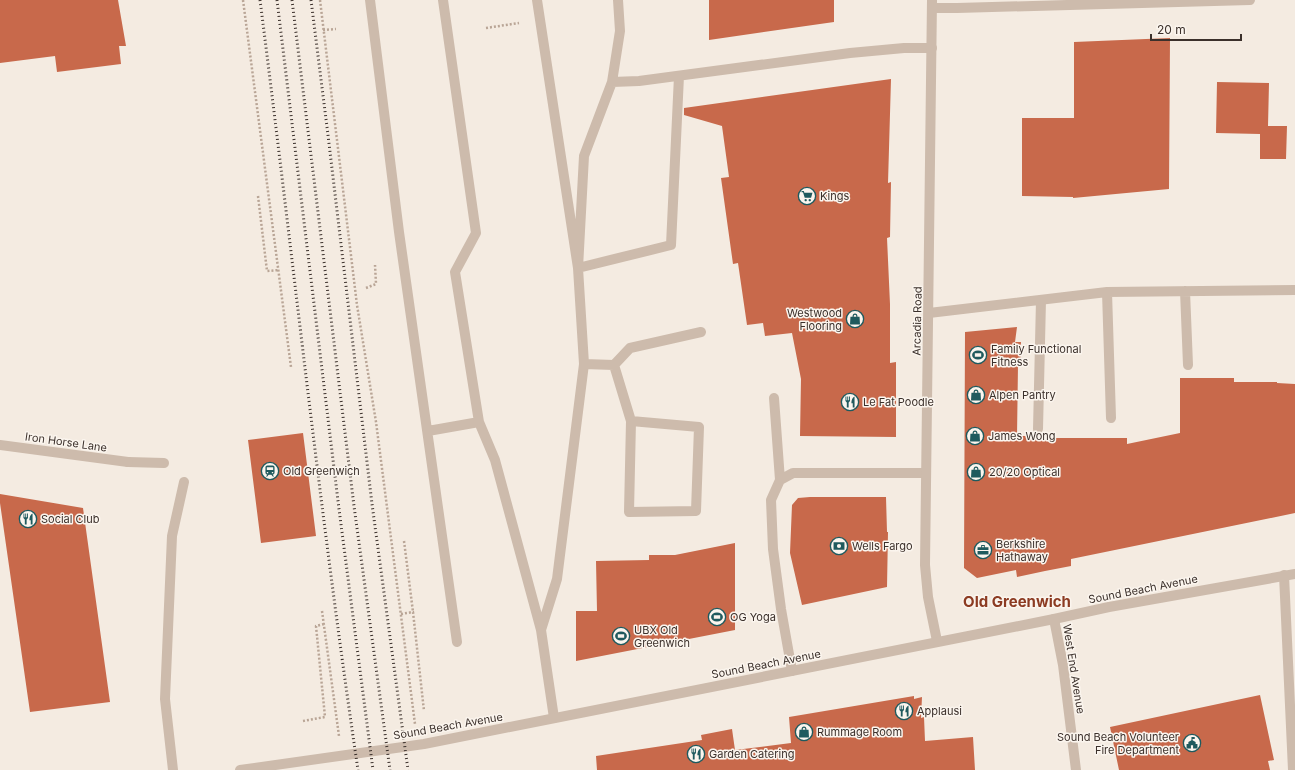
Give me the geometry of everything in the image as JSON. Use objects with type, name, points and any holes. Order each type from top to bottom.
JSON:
[{"type":"street","points":[[370,0],[399,232],[457,642]]},
{"type":"street","points":[[443,0],[476,233],[455,272],[479,422],[495,460],[541,630],[554,718]]},
{"type":"street","points":[[537,0],[578,268],[584,364],[557,579],[541,630]]},
{"type":"street","points":[[578,268],[584,156],[612,82],[620,31],[618,0]]},
{"type":"street","points":[[932,4],[957,8],[1250,0]]},
{"type":"street","name":"Arcadia Road","points":[[932,4],[925,565],[928,597],[937,641]]},
{"type":"street","points":[[612,82],[639,81],[904,48],[932,48]]},
{"type":"street","points":[[578,268],[671,245],[679,76]]},
{"type":"street","points":[[929,313],[1107,292],[1295,290]]},
{"type":"street","points":[[1185,291],[1188,365]]},
{"type":"street","points":[[1107,292],[1111,418]]},
{"type":"street","points":[[1038,429],[1041,300]]},
{"type":"street","points":[[584,364],[614,365],[630,348],[701,332]]},
{"type":"street","points":[[614,365],[631,421],[629,512],[696,511],[699,427],[631,421]]},
{"type":"street","points":[[774,398],[780,480],[771,500],[773,549],[781,609],[792,671]]},
{"type":"street","points":[[428,431],[479,422]]},
{"type":"street","name":"Iron Horse Lane","points":[[0,445],[128,462],[164,463]]},
{"type":"street","points":[[780,480],[793,473],[926,473]]},
{"type":"street","points":[[173,770],[164,699],[172,536],[184,482]]},
{"type":"street","name":"Sound Beach Avenue","points":[[240,770],[424,744],[1109,607],[1295,574]]},
{"type":"street","points":[[1284,575],[1293,770]]},
{"type":"street","name":"West End Avenue","points":[[1054,618],[1063,664],[1076,770]]},
{"type":"path","points":[[243,0],[291,367]]},
{"type":"path","points":[[320,0],[357,305],[376,422],[410,684]]},
{"type":"path","points":[[486,28],[540,20]]},
{"type":"path","points":[[323,30],[336,29]]},
{"type":"path","points":[[258,196],[267,271],[279,270]]},
{"type":"path","points":[[366,288],[376,284],[375,265]]},
{"type":"path","points":[[404,541],[424,711]]},
{"type":"path","points":[[322,611],[334,697]]},
{"type":"path","points":[[401,614],[413,612]]},
{"type":"path","points":[[303,721],[325,717],[316,626],[324,624]]},
{"type":"building","points":[[0,0],[118,0],[126,46],[119,46],[121,64],[57,72],[55,56],[0,63]]},
{"type":"building","points":[[709,0],[834,0],[834,22],[709,40]]},
{"type":"building","points":[[1170,38],[1169,189],[1073,198],[1022,196],[1022,118],[1074,118],[1074,42]]},
{"type":"building","points":[[891,79],[888,183],[891,182],[890,237],[887,238],[890,304],[890,363],[896,362],[896,437],[800,436],[801,379],[792,333],[765,336],[763,323],[747,325],[738,263],[733,264],[721,178],[729,177],[722,126],[684,115],[684,108]]},
{"type":"building","points":[[1217,82],[1269,83],[1268,126],[1287,126],[1286,159],[1260,159],[1260,134],[1216,133]]},
{"type":"building","points":[[1017,327],[1015,342],[1021,342],[1020,364],[1018,365],[1017,436],[1035,436],[1035,438],[1127,438],[1127,444],[1180,433],[1180,378],[1234,378],[1234,382],[1277,382],[1295,384],[1295,513],[1071,559],[1071,566],[1017,577],[1016,570],[977,578],[964,568],[965,332]]},
{"type":"building","points":[[303,433],[316,536],[261,543],[248,440]]},
{"type":"building","points":[[0,494],[83,508],[110,702],[30,712],[0,503]]},
{"type":"building","points":[[886,497],[888,532],[887,587],[802,605],[790,553],[792,505],[798,498]]},
{"type":"building","points":[[735,543],[735,630],[576,661],[576,611],[597,611],[596,561],[649,560],[649,555],[675,555]]},
{"type":"building","name":"Sound Beach Volunteer Fire Department","points":[[1260,695],[1274,760],[1268,761],[1270,770],[1119,770],[1110,727]]},
{"type":"building","points":[[914,696],[914,699],[922,697],[921,718],[924,717],[925,741],[973,737],[975,770],[597,770],[596,756],[702,740],[701,735],[732,729],[735,750],[791,743],[789,717]]},
{"type":"railway","points":[[260,0],[331,578],[358,770]]},
{"type":"railway","points":[[277,0],[339,509],[373,770]]},
{"type":"railway","points":[[292,0],[354,506],[390,770]]},
{"type":"railway","points":[[311,0],[372,504],[408,770]]},
{"type":"place","name":"Kings","points":[[807,196]]},
{"type":"place","name":"Westwood Flooring","points":[[855,319]]},
{"type":"place","name":"Family Functional Fitness","points":[[978,355]]},
{"type":"place","name":"Alpen Pantry","points":[[976,395]]},
{"type":"place","name":"Le Fat Poodle","points":[[850,402]]},
{"type":"place","name":"James Wong","points":[[975,436]]},
{"type":"place","name":"Old Greenwich","points":[[270,471]]},
{"type":"place","name":"20/20 Optical","points":[[976,472]]},
{"type":"place","name":"Social Club","points":[[28,519]]},
{"type":"place","name":"Wells Fargo","points":[[839,546]]},
{"type":"place","name":"Berkshire Hathaway","points":[[983,550]]},
{"type":"place","name":"OG Yoga","points":[[717,617]]},
{"type":"place","name":"UBX Old Greenwich","points":[[621,636]]},
{"type":"place","name":"Applausi","points":[[904,711]]},
{"type":"place","name":"Rummage Room","points":[[804,732]]},
{"type":"place","name":"Sound Beach Volunteer Fire Department","points":[[1192,743]]},
{"type":"place","name":"Garden Catering","points":[[696,754]]},
{"type":"district","name":"Old Greenwich","points":[[1017,601]]}]
